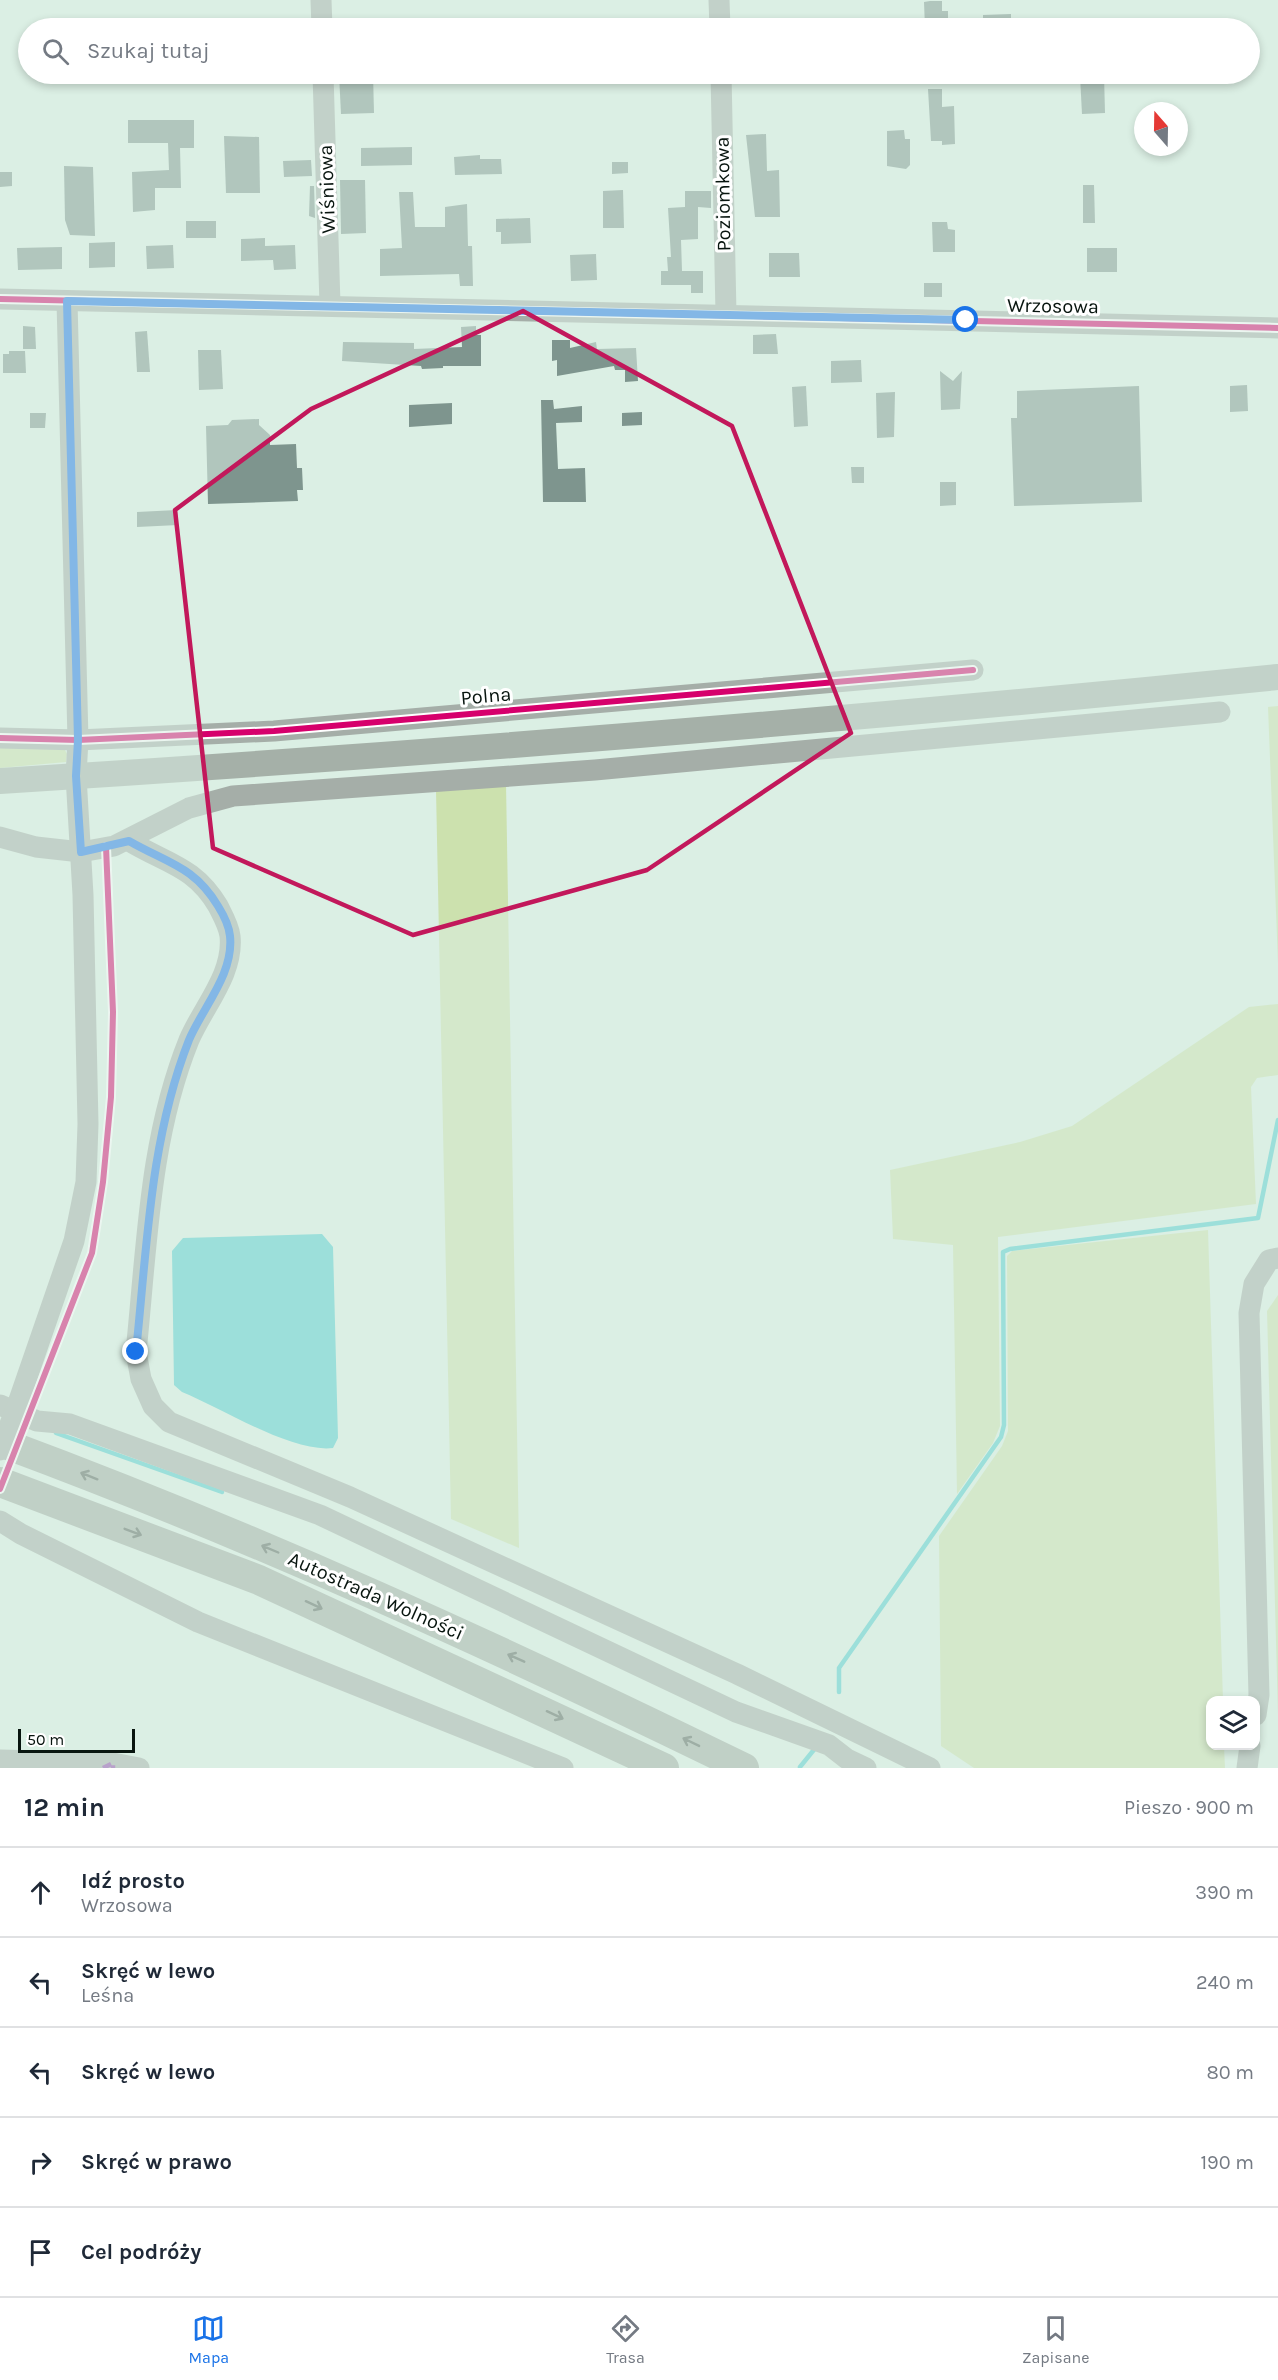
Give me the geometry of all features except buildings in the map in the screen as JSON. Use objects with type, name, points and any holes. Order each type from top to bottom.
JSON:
[{"type":"highway","name":"Autostrada Wolności","points":[[0,1442],[284,1555],[542,1669],[744,1768]]},
{"type":"highway","name":"Autostrada Wolności","points":[[0,1482],[259,1580],[664,1768]]},
{"type":"main road","points":[[0,781],[460,751],[940,711],[1278,677]]},
{"type":"street","points":[[321,0],[322,18]]},
{"type":"street","points":[[719,0],[720,18]]},
{"type":"street","name":"Wiśniowa","points":[[323,84],[330,305]]},
{"type":"street","name":"Poziomkowa","points":[[721,84],[726,314]]},
{"type":"street","name":"Wrzosowa","points":[[0,299],[1278,328]]},
{"type":"street","points":[[0,1450],[9,1406],[74,1241],[86,1182],[88,1124],[83,894],[76,776],[78,740],[67,301]]},
{"type":"street","name":"Polna","points":[[0,738],[78,740],[286,730],[974,670]]},
{"type":"street","points":[[0,837],[36,847],[81,852],[129,841],[189,808],[233,796],[595,770],[1220,712]]},
{"type":"street","points":[[129,841],[159,859],[179,865],[206,887],[222,914],[230,936],[223,976],[190,1038],[170,1093],[156,1155],[136,1352],[141,1379],[153,1406],[170,1422],[202,1438],[350,1497],[737,1674],[930,1768]]},
{"type":"street","points":[[1259,1696],[1249,1314],[1254,1284],[1273,1259]]},
{"type":"street","points":[[9,1406],[37,1421],[70,1424],[320,1515],[736,1712],[829,1745],[847,1759],[866,1768]]},
{"type":"street","points":[[0,1521],[31,1539],[198,1622],[563,1768]]},
{"type":"street","points":[[1247,1768],[1249,1750]]},
{"type":"street","points":[[0,1760],[113,1763],[139,1768]]},
{"type":"highlighted area","points":[[523,311],[732,426],[851,733],[647,870],[413,935],[213,848],[175,510],[311,409]]},
{"type":"green space","points":[[1278,706],[1278,963],[1268,707]]},
{"type":"green space","points":[[0,744],[64,748],[67,754],[66,762],[0,768]]},
{"type":"green space","points":[[506,783],[519,1548],[451,1519],[436,790]]},
{"type":"green space","points":[[1278,1004],[1278,1075],[1257,1078],[1251,1087],[1256,1204],[998,1237],[1000,1426],[993,1443],[957,1494],[953,1245],[893,1239],[890,1170],[1020,1142],[1072,1126],[1249,1007]]},
{"type":"green space","points":[[1208,1230],[1223,1696],[1206,1696],[1206,1750],[1224,1750],[1225,1768],[974,1768],[941,1746],[939,1536],[1002,1446],[1008,1431],[1007,1256],[1012,1251]]},
{"type":"green space","points":[[1278,1295],[1278,1715],[1267,1311]]},
{"type":"water","points":[[322,1234],[333,1247],[338,1438],[333,1448],[316,1448],[277,1437],[182,1392],[174,1385],[172,1251],[183,1238]]},
{"type":"waterway","points":[[839,1692],[839,1668],[1001,1437],[1004,1425],[1003,1252],[1010,1249],[1258,1218],[1278,1120]]},
{"type":"waterway","points":[[56,1433],[222,1492]]},
{"type":"waterway","points":[[800,1767],[817,1746]]},
{"type":"marked path","points":[[103,1768],[113,1763],[113,1768]]},
{"type":"cycle path","points":[[0,299],[1278,328]]},
{"type":"cycle path","points":[[0,738],[78,740],[274,731],[973,670]]},
{"type":"cycle path","points":[[0,1489],[92,1253],[103,1182],[111,1097],[113,1012],[106,847]]},
{"type":"route","points":[[136,1352],[156,1155],[170,1093],[190,1038],[223,976],[230,936],[222,914],[206,887],[179,865],[159,859],[129,841],[81,852],[76,776],[78,740],[67,301],[966,320]]}]
